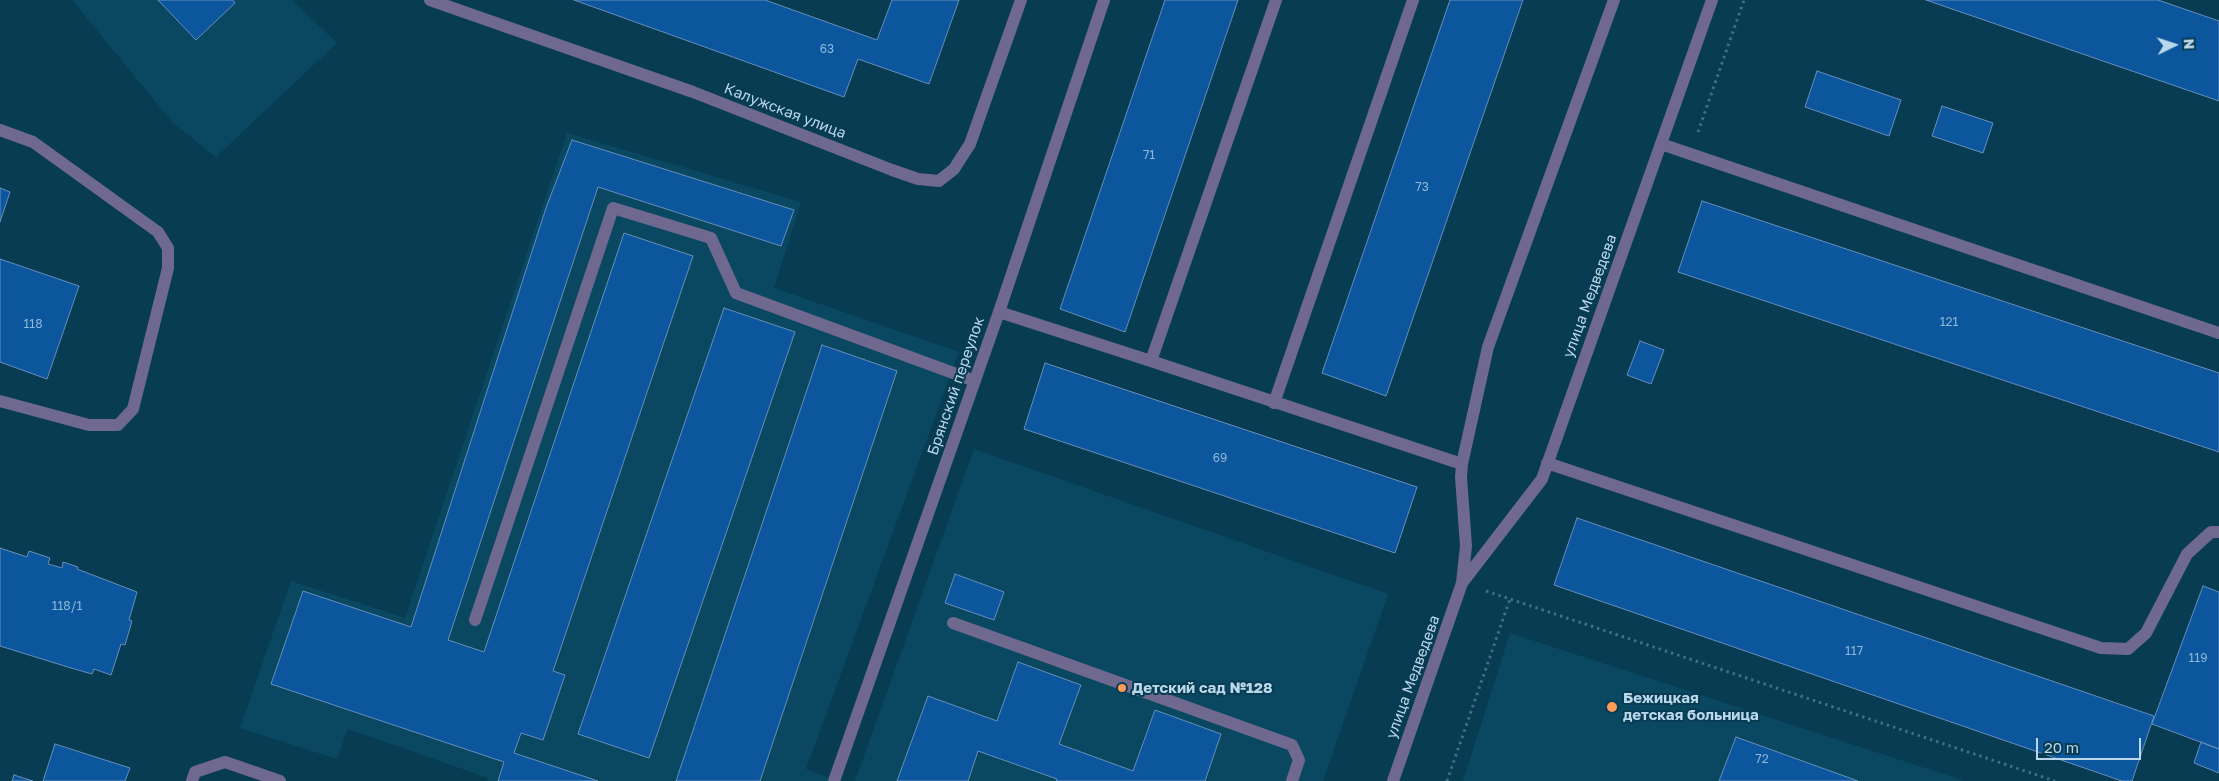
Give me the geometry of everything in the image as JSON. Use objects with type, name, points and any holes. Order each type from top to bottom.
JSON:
[{"type":"street","name":"Калужская улица","points":[[430,0],[693,92],[892,170],[918,179],[939,181],[954,169],[970,144],[1020,0]]},
{"type":"street","name":"Брянский переулок","points":[[834,781],[999,312],[1104,0]]},
{"type":"street","points":[[1152,361],[1276,0]]},
{"type":"street","points":[[1274,403],[1413,0]]},
{"type":"street","name":"улица Медведева","points":[[1393,781],[1462,583],[1466,546],[1461,477],[1462,464],[1488,347],[1614,0]]},
{"type":"street","name":"улица Медведева","points":[[1462,583],[1542,479],[1712,0]]},
{"type":"street","points":[[0,130],[33,142],[158,232],[168,248],[168,268],[133,409],[118,425],[90,425],[0,401]]},
{"type":"street","points":[[1661,144],[2219,333]]},
{"type":"street","points":[[475,620],[613,208],[711,238],[736,293],[975,381]]},
{"type":"street","points":[[999,312],[1462,464]]},
{"type":"street","points":[[1547,463],[2101,648],[2128,649],[2146,633],[2187,554],[2211,532],[2219,532]]},
{"type":"street","points":[[952,623],[1292,745],[1299,760],[1292,781]]},
{"type":"street","points":[[192,781],[195,772],[225,762],[280,781]]},
{"type":"path","points":[[1690,155],[1744,0]]},
{"type":"path","points":[[1462,583],[2055,781]]},
{"type":"path","points":[[1446,781],[1510,599]]},
{"type":"shaded area","points":[[72,0],[292,0],[337,43],[216,157],[173,123]]},
{"type":"shaded area","points":[[567,133],[801,202],[774,288],[959,352],[806,769],[830,778],[829,781],[487,781],[488,778],[348,729],[337,759],[240,728],[291,581],[405,618]]},
{"type":"shaded area","name":"Детский сад №128","points":[[974,449],[1388,594],[1323,781],[855,781]]},
{"type":"shaded area","name":"Бежицкая детская больница","points":[[1510,633],[1965,781],[1463,781]]},
{"type":"building","points":[[158,0],[233,0],[235,3],[196,40]]},
{"type":"building","points":[[574,0],[765,0],[877,40],[892,0],[959,0],[929,84],[858,59],[844,97]]},
{"type":"building","points":[[1165,0],[1238,0],[1125,332],[1060,309]]},
{"type":"building","points":[[1450,0],[1523,0],[1386,396],[1322,373]]},
{"type":"building","points":[[1926,0],[2158,0],[2219,21],[2219,101]]},
{"type":"building","points":[[1817,71],[1901,100],[1889,136],[1805,107]]},
{"type":"building","points":[[1942,106],[1993,123],[1983,153],[1932,136]]},
{"type":"building","points":[[572,140],[794,210],[781,246],[598,187],[448,640],[484,652],[624,233],[693,256],[553,671],[565,675],[543,740],[521,733],[514,753],[598,781],[498,781],[504,762],[271,684],[303,591],[411,627],[546,208]]},
{"type":"building","points":[[0,188],[10,192],[0,222]]},
{"type":"building","points":[[1702,201],[2219,373],[2219,452],[1678,272]]},
{"type":"building","points":[[0,259],[79,286],[47,379],[0,362]]},
{"type":"building","points":[[724,308],[795,332],[649,758],[578,734]]},
{"type":"building","points":[[1640,341],[1664,350],[1651,384],[1627,375]]},
{"type":"building","points":[[822,345],[897,371],[760,781],[676,781]]},
{"type":"building","points":[[1045,363],[1417,487],[1395,553],[1024,429]]},
{"type":"building","points":[[1577,518],[2154,716],[2132,781],[2122,781],[1554,585]]},
{"type":"building","points":[[0,548],[27,557],[29,551],[50,558],[48,564],[62,568],[63,562],[137,592],[129,620],[132,621],[125,645],[121,644],[111,675],[94,669],[92,674],[0,646]]},
{"type":"building","points":[[955,574],[1004,592],[994,620],[945,603]]},
{"type":"building","points":[[2203,586],[2219,592],[2219,749],[2152,724]]},
{"type":"building","points":[[1018,662],[1081,685],[1059,744],[1133,771],[1155,710],[1221,734],[1205,781],[1056,781],[1057,779],[978,751],[968,781],[897,781],[928,696],[997,721]]},
{"type":"building","points":[[1736,737],[1858,781],[1719,781]]},
{"type":"building","points":[[2201,742],[2219,749],[2219,773],[2194,763]]},
{"type":"building","points":[[55,744],[130,768],[125,781],[43,781]]},
{"type":"building","points":[[14,775],[33,781],[12,781]]},
{"type":"place","name":"Детский сад №128","points":[[1122,688]]},
{"type":"place","name":"Бежицкая детская больница","points":[[1612,707]]}]
